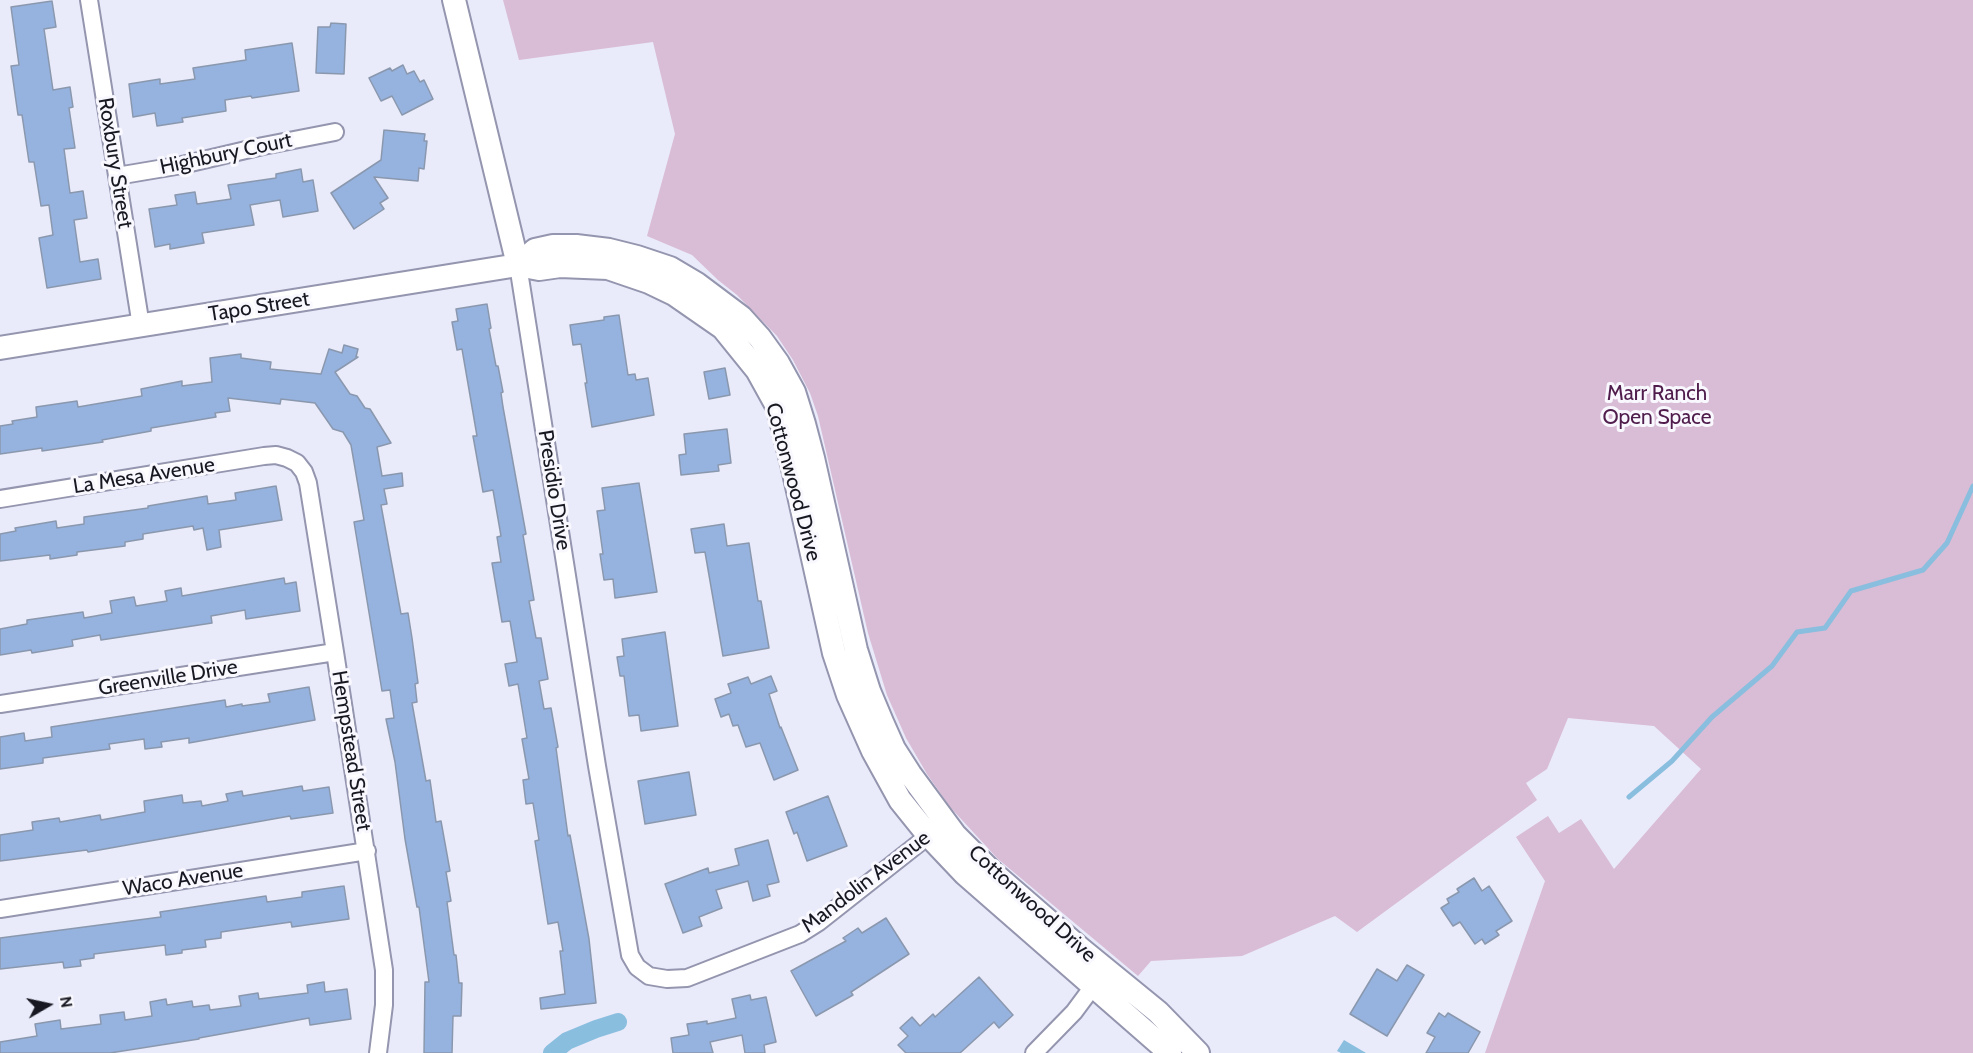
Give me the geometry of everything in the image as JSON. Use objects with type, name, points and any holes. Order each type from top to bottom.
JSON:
[{"type":"street","name":"Roxbury Street","points":[[89,0],[141,326]]},
{"type":"street","name":"Presidio Drive","points":[[454,0],[518,265],[597,766],[630,955],[637,967],[649,976]]},
{"type":"street","name":"Highbury Court","points":[[117,176],[182,165],[335,132]]},
{"type":"street","name":"Tapo Street","points":[[0,348],[518,265]]},
{"type":"street","name":"Cottonwood Drive","points":[[518,265],[539,269],[560,266],[608,268],[650,282],[674,294],[723,328],[758,370],[778,408],[834,653],[848,695],[873,751],[900,800],[936,829],[965,874],[1100,977],[1158,1012],[1198,1053]]},
{"type":"street","name":"La Mesa Avenue","points":[[0,499],[264,456],[276,455],[287,458]]},
{"type":"street","name":"Hempstead Street","points":[[287,458],[297,463],[308,483],[367,851],[384,970],[384,1005],[378,1053]]},
{"type":"street","name":"Greenville Drive","points":[[0,704],[335,652]]},
{"type":"street","name":"Mandolin Avenue","points":[[649,976],[667,979],[687,978],[800,933],[819,922],[936,829]]},
{"type":"street","name":"Waco Avenue","points":[[0,909],[367,851]]},
{"type":"street","name":"Cottonwood Drive","points":[[1100,977],[1170,1053]]},
{"type":"street","points":[[1034,1053],[1062,1025],[1100,977]]},
{"type":"green space","name":"Marr Ranch Open Space","points":[[503,0],[1973,0],[1973,1053],[1485,1053],[1545,881],[1516,837],[1548,816],[1559,833],[1581,819],[1614,869],[1701,769],[1654,726],[1568,718],[1547,769],[1526,783],[1537,800],[1357,932],[1335,916],[1242,956],[1151,961],[1138,976],[998,859],[950,807],[906,738],[887,695],[868,633],[818,416],[810,393],[793,360],[777,336],[737,295],[692,255],[647,236],[675,134],[653,42],[519,60]]},
{"type":"water","points":[[1344,1040],[1366,1053],[1337,1051]]},
{"type":"building","points":[[52,1],[56,27],[44,29],[53,90],[70,87],[73,107],[69,108],[75,148],[64,149],[70,193],[83,191],[87,218],[74,220],[80,262],[98,259],[101,279],[47,288],[39,238],[53,235],[49,205],[41,206],[34,162],[29,162],[22,115],[18,115],[11,66],[19,65],[11,7]]},
{"type":"building","points":[[331,23],[346,24],[344,74],[316,73],[318,27],[330,27]]},
{"type":"building","points":[[292,43],[299,91],[225,100],[226,111],[182,118],[183,122],[157,126],[155,113],[133,117],[129,84],[160,79],[160,84],[195,79],[193,68],[246,60],[245,50]]},
{"type":"building","points":[[403,65],[407,74],[414,71],[420,82],[424,80],[433,99],[402,115],[392,96],[381,101],[369,78],[390,68],[392,71]]},
{"type":"building","points":[[384,130],[425,134],[424,141],[427,141],[424,169],[419,168],[418,181],[374,177],[388,198],[380,203],[384,209],[354,229],[331,193],[381,160]]},
{"type":"building","points":[[301,169],[303,182],[313,180],[318,211],[283,217],[280,200],[250,205],[254,225],[202,233],[204,243],[170,249],[170,244],[155,247],[149,209],[177,205],[175,195],[195,192],[197,204],[231,199],[228,185],[276,178],[276,174]]},
{"type":"building","points":[[487,304],[491,328],[489,329],[503,392],[501,393],[503,407],[526,534],[523,535],[534,600],[529,601],[536,638],[541,638],[548,679],[539,681],[544,709],[551,708],[558,747],[556,748],[568,836],[570,835],[589,939],[596,1003],[541,1009],[540,998],[565,994],[560,951],[563,951],[558,922],[548,924],[535,841],[539,840],[533,803],[526,804],[523,780],[529,779],[522,739],[527,738],[518,684],[509,686],[505,664],[517,662],[510,621],[502,622],[492,563],[501,562],[497,537],[501,536],[493,490],[483,492],[473,436],[477,436],[462,349],[457,350],[452,322],[458,321],[456,309]]},
{"type":"building","points":[[619,315],[628,375],[635,374],[636,380],[648,378],[654,415],[592,427],[581,344],[573,345],[570,325],[604,320],[604,317]]},
{"type":"building","points":[[344,345],[358,349],[356,357],[358,357],[335,372],[350,394],[357,396],[365,408],[370,409],[391,443],[377,447],[382,476],[402,473],[403,486],[384,489],[387,504],[381,505],[401,614],[408,613],[418,683],[415,684],[417,702],[412,703],[426,781],[430,780],[436,822],[441,821],[450,871],[446,872],[451,901],[447,902],[459,983],[462,983],[461,1016],[453,1016],[452,1053],[424,1053],[425,982],[429,982],[419,907],[417,907],[405,839],[395,762],[386,719],[394,718],[390,690],[382,691],[354,522],[364,520],[351,445],[343,432],[333,429],[315,403],[281,399],[280,404],[228,398],[230,411],[215,413],[216,417],[151,428],[151,431],[102,440],[103,442],[42,451],[42,448],[0,454],[0,426],[13,424],[12,421],[37,417],[36,407],[77,401],[78,407],[142,396],[141,389],[182,381],[182,386],[212,382],[210,358],[241,354],[241,358],[271,362],[270,369],[321,374],[329,349],[342,353]]},
{"type":"building","points":[[725,368],[730,395],[709,399],[704,372]]},
{"type":"building","points":[[727,429],[731,463],[718,465],[719,471],[681,475],[679,455],[686,454],[684,434]]},
{"type":"building","points":[[639,483],[657,592],[615,598],[613,579],[604,580],[597,511],[605,510],[602,488]]},
{"type":"building","points":[[276,486],[282,520],[219,530],[221,547],[207,550],[203,528],[194,530],[193,526],[143,534],[143,539],[125,542],[125,546],[77,552],[77,555],[50,559],[50,555],[0,561],[0,534],[16,531],[15,528],[56,521],[57,528],[84,524],[84,517],[148,508],[148,506],[207,496],[208,504],[236,500],[235,493]]},
{"type":"building","points":[[724,524],[727,546],[749,543],[758,601],[761,601],[769,648],[723,656],[705,552],[695,553],[691,529]]},
{"type":"building","points":[[284,578],[285,584],[296,582],[300,611],[246,619],[245,610],[211,616],[212,623],[101,640],[100,635],[72,640],[73,646],[32,653],[31,650],[0,655],[0,629],[27,624],[27,620],[83,612],[84,618],[112,613],[110,601],[134,597],[136,606],[167,601],[165,591],[181,588],[182,596]]},
{"type":"building","points":[[665,632],[678,726],[641,731],[639,715],[629,716],[624,676],[620,676],[617,657],[624,656],[622,639]]},
{"type":"building","points":[[771,676],[777,691],[769,694],[780,728],[798,770],[774,780],[760,743],[746,747],[738,725],[733,726],[729,714],[721,717],[715,699],[731,693],[728,684],[748,677],[751,684]]},
{"type":"building","points":[[309,687],[315,720],[189,743],[189,738],[161,742],[162,747],[145,749],[144,739],[109,744],[110,749],[43,758],[43,763],[0,769],[0,737],[24,733],[25,741],[52,737],[51,727],[225,700],[226,707],[270,702],[268,694]]},
{"type":"building","points":[[689,772],[696,815],[645,824],[638,781]]},
{"type":"building","points":[[302,786],[303,791],[329,787],[333,813],[291,819],[290,816],[88,852],[87,850],[0,861],[0,835],[33,830],[32,822],[59,818],[60,822],[100,815],[101,820],[145,812],[144,801],[182,795],[183,803],[201,801],[202,806],[228,801],[226,794],[242,791],[243,796]]},
{"type":"building","points":[[828,796],[847,846],[807,861],[797,832],[794,834],[786,812]]},
{"type":"building","points":[[768,840],[779,882],[767,885],[770,896],[753,901],[748,881],[716,890],[722,908],[699,917],[702,926],[683,933],[665,884],[708,868],[709,873],[739,865],[735,849]]},
{"type":"building","points":[[1474,878],[1482,891],[1489,886],[1512,921],[1496,931],[1499,935],[1485,944],[1482,939],[1475,944],[1460,922],[1453,926],[1441,908],[1449,903],[1447,899],[1459,892],[1457,889]]},
{"type":"building","points":[[344,886],[349,919],[292,927],[291,922],[221,932],[221,938],[205,940],[206,947],[182,950],[182,953],[166,955],[165,945],[94,954],[94,958],[80,960],[81,966],[64,968],[63,962],[0,969],[0,938],[161,917],[160,912],[266,896],[267,902],[302,897],[302,892]]},
{"type":"building","points":[[886,918],[909,954],[851,992],[853,995],[816,1016],[791,971],[846,941],[843,938],[858,928],[862,933]]},
{"type":"building","points":[[1407,965],[1424,975],[1387,1036],[1350,1014],[1377,969],[1397,981]]},
{"type":"building","points":[[979,977],[1013,1015],[999,1028],[994,1022],[960,1053],[906,1053],[898,1045],[908,1036],[900,1028],[912,1017],[920,1026],[933,1014],[935,1017]]},
{"type":"building","points":[[324,982],[325,992],[347,989],[351,1019],[310,1025],[309,1018],[110,1053],[0,1053],[0,1042],[37,1036],[35,1024],[60,1020],[61,1029],[101,1024],[100,1015],[124,1012],[125,1020],[152,1016],[150,1002],[166,999],[167,1005],[192,1001],[193,1007],[209,1005],[210,1010],[241,1006],[239,996],[258,993],[259,999],[308,993],[307,985]]},
{"type":"building","points":[[750,995],[751,1000],[766,997],[776,1042],[764,1045],[765,1053],[745,1053],[742,1035],[710,1042],[713,1053],[673,1053],[671,1038],[689,1035],[687,1024],[707,1021],[707,1024],[736,1018],[732,999]]},
{"type":"building","points":[[1439,1013],[1445,1017],[1448,1013],[1480,1032],[1468,1053],[1426,1053],[1435,1037],[1427,1033]]},
{"type":"waterway","points":[[1629,797],[1672,761],[1712,717],[1772,666],[1797,632],[1825,628],[1851,591],[1923,570],[1947,543],[1973,486]]},
{"type":"waterway","points":[[552,1053],[567,1041],[618,1022]]}]
